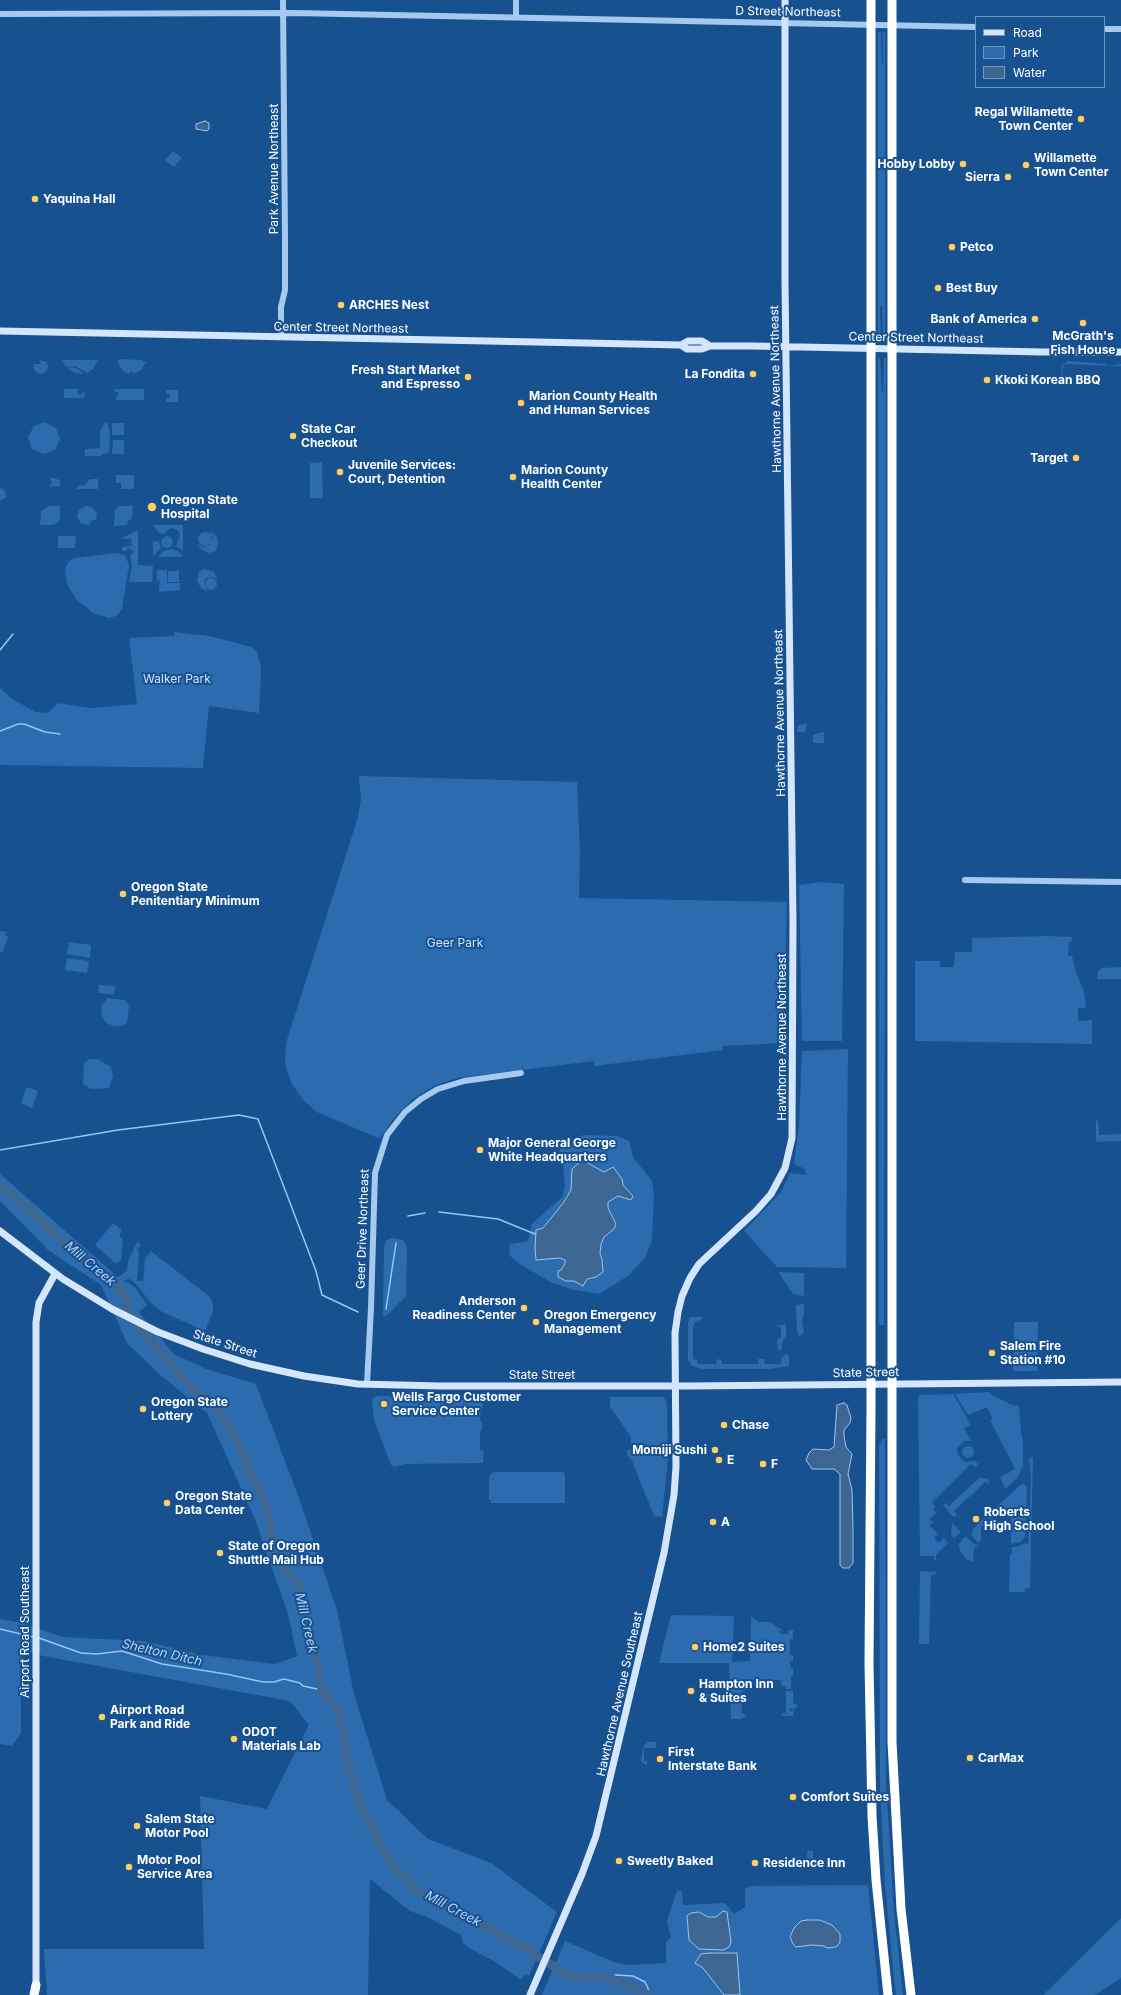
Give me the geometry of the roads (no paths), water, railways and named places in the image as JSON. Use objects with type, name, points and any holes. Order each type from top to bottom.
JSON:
[{"type":"highway","points":[[892,0],[892,1742],[893,1794],[900,1909],[911,1995]]},
{"type":"highway","points":[[871,1],[870,1756],[876,1880],[887,1995]]},
{"type":"main road","name":"Hawthorne Avenue Northeast","points":[[676,1386],[676,1321],[682,1296],[690,1278],[709,1253],[756,1211],[771,1194],[785,1168],[792,1138],[793,921],[785,0]]},
{"type":"main road","name":"Center Street Northeast","points":[[0,331],[681,345],[687,349],[702,349],[710,346],[787,346],[1037,352],[1121,352]]},
{"type":"main road","name":"State Street","points":[[0,1231],[55,1274],[112,1309],[158,1332],[203,1349],[250,1364],[304,1376],[367,1384],[441,1386],[676,1386],[1121,1382]]},
{"type":"main road","name":"Airport Road Southeast","points":[[36,1992],[36,1317],[41,1297],[55,1274]]},
{"type":"main road","name":"Hawthorne Avenue Southeast","points":[[530,1995],[596,1836],[664,1553],[674,1495],[676,1467],[676,1386]]},
{"type":"street","name":"Park Avenue Northeast","points":[[281,337],[285,262],[283,0]]},
{"type":"street","points":[[516,0],[516,17]]},
{"type":"street","name":"D Street Northeast","points":[[0,14],[283,13],[975,27]]},
{"type":"street","points":[[1105,29],[1121,29]]},
{"type":"street","points":[[965,880],[1121,882]]},
{"type":"street","name":"Geer Drive Northeast","points":[[367,1384],[375,1173],[387,1135],[405,1112],[421,1099],[438,1089],[464,1081],[521,1073]]},
{"type":"water","points":[[205,121],[209,123],[209,129],[207,131],[196,129],[196,124]]},
{"type":"water","points":[[582,1160],[604,1172],[613,1167],[622,1179],[623,1185],[633,1196],[631,1200],[618,1196],[608,1202],[608,1208],[616,1224],[614,1229],[604,1237],[601,1244],[600,1254],[603,1272],[596,1277],[587,1279],[583,1286],[574,1281],[566,1281],[558,1277],[558,1271],[561,1270],[565,1264],[565,1260],[560,1258],[536,1260],[535,1248],[536,1230],[543,1228],[564,1202],[571,1190],[572,1169]]},
{"type":"water","points":[[844,1403],[847,1405],[851,1418],[850,1423],[844,1430],[846,1447],[852,1454],[848,1474],[852,1490],[853,1563],[849,1568],[843,1568],[840,1565],[840,1474],[834,1469],[812,1469],[806,1460],[809,1453],[813,1449],[829,1450],[834,1447],[837,1405]]},
{"type":"water","points":[[723,1911],[727,1912],[731,1942],[729,1947],[723,1950],[699,1949],[689,1940],[687,1916],[691,1913],[699,1912],[708,1917],[716,1917]]},
{"type":"water","points":[[820,1920],[832,1925],[840,1934],[840,1943],[836,1947],[827,1948],[824,1946],[812,1945],[796,1947],[790,1937],[794,1928],[801,1921]]},
{"type":"water","points":[[737,1953],[740,1995],[724,1995],[703,1968],[695,1963],[701,1954]]},
{"type":"waterway","points":[[0,650],[13,634]]},
{"type":"waterway","points":[[0,731],[18,724],[24,724],[45,732],[60,734]]},
{"type":"waterway","points":[[0,1150],[118,1130],[239,1115],[258,1119],[316,1271],[322,1295],[358,1312]]},
{"type":"waterway","name":"Mill Creek","points":[[0,1184],[70,1248],[113,1282],[124,1294],[129,1312],[136,1324],[197,1393],[211,1402],[232,1430],[268,1512],[274,1556],[298,1584],[317,1661],[322,1690],[337,1711],[341,1721],[348,1765],[356,1794],[366,1818],[389,1861],[414,1887],[429,1898],[518,1944],[568,1975],[578,1977],[606,1977],[648,1995]]},
{"type":"waterway","points":[[439,1212],[498,1219],[535,1234]]},
{"type":"waterway","points":[[408,1216],[425,1213]]},
{"type":"waterway","points":[[386,1309],[396,1243]]},
{"type":"waterway","name":"Shelton Ditch","points":[[0,1629],[33,1637]]},
{"type":"waterway","name":"Shelton Ditch","points":[[39,1638],[81,1653],[97,1654],[122,1651],[162,1664],[226,1674],[263,1682],[274,1682],[284,1679],[300,1683],[303,1686],[322,1690]]},
{"type":"waterway","points":[[606,1977],[616,1975],[633,1976],[645,1982],[648,1988],[648,1995]]},
{"type":"place","name":"Regal Willamette Town Center","points":[[1081,119]]},
{"type":"place","name":"Hobby Lobby","points":[[963,164]]},
{"type":"place","name":"Willamette Town Center","points":[[1026,165]]},
{"type":"place","name":"Sierra","points":[[1008,177]]},
{"type":"place","name":"Yaquina Hall","points":[[35,199]]},
{"type":"place","name":"Petco","points":[[952,247]]},
{"type":"place","name":"Best Buy","points":[[938,288]]},
{"type":"place","name":"ARCHES Nest","points":[[341,305]]},
{"type":"place","name":"Bank of America","points":[[1035,319]]},
{"type":"place","name":"McGrath's Fish House","points":[[1083,323]]},
{"type":"place","name":"La Fondita","points":[[753,374]]},
{"type":"place","name":"Fresh Start Market and Espresso","points":[[468,377]]},
{"type":"place","name":"Kkoki Korean BBQ","points":[[987,380]]},
{"type":"place","name":"Marion County Health and Human Services","points":[[521,403]]},
{"type":"place","name":"State Car Checkout","points":[[293,436]]},
{"type":"place","name":"Target","points":[[1076,458]]},
{"type":"place","name":"Juvenile Services: Court, Detention","points":[[340,472]]},
{"type":"place","name":"Marion County Health Center","points":[[513,477]]},
{"type":"place","name":"Oregon State Hospital","points":[[152,507]]},
{"type":"place","name":"Oregon State Penitentiary Minimum","points":[[123,894]]},
{"type":"place","name":"Major General George White Headquarters","points":[[480,1150]]},
{"type":"place","name":"Anderson Readiness Center","points":[[524,1308]]},
{"type":"place","name":"Oregon Emergency Management","points":[[536,1322]]},
{"type":"place","name":"Salem Fire Station #10","points":[[992,1353]]},
{"type":"place","name":"Wells Fargo Customer Service Center","points":[[384,1404]]},
{"type":"place","name":"Oregon State Lottery","points":[[143,1409]]},
{"type":"place","name":"Chase","points":[[724,1425]]},
{"type":"place","name":"Momiji Sushi","points":[[715,1450]]},
{"type":"place","name":"E","points":[[719,1460]]},
{"type":"place","name":"F","points":[[763,1464]]},
{"type":"place","name":"Oregon State Data Center","points":[[167,1503]]},
{"type":"place","name":"Roberts High School","points":[[976,1519]]},
{"type":"place","name":"A","points":[[713,1522]]},
{"type":"place","name":"State of Oregon Shuttle Mail Hub","points":[[220,1553]]},
{"type":"place","name":"Home2 Suites","points":[[695,1647]]},
{"type":"place","name":"Hampton Inn & Suites","points":[[691,1691]]},
{"type":"place","name":"Airport Road Park and Ride","points":[[102,1717]]},
{"type":"place","name":"ODOT Materials Lab","points":[[234,1739]]},
{"type":"place","name":"CarMax","points":[[970,1758]]},
{"type":"place","name":"First Interstate Bank","points":[[660,1759]]},
{"type":"place","name":"Comfort Suites","points":[[793,1797]]},
{"type":"place","name":"Salem State Motor Pool","points":[[137,1826]]},
{"type":"place","name":"Sweetly Baked","points":[[619,1861]]},
{"type":"place","name":"Residence Inn","points":[[755,1863]]},
{"type":"place","name":"Motor Pool Service Area","points":[[129,1867]]},
{"type":"park label","name":"Walker Park","points":[[177,679]]},
{"type":"park label","name":"Geer Park","points":[[455,943]]}]
